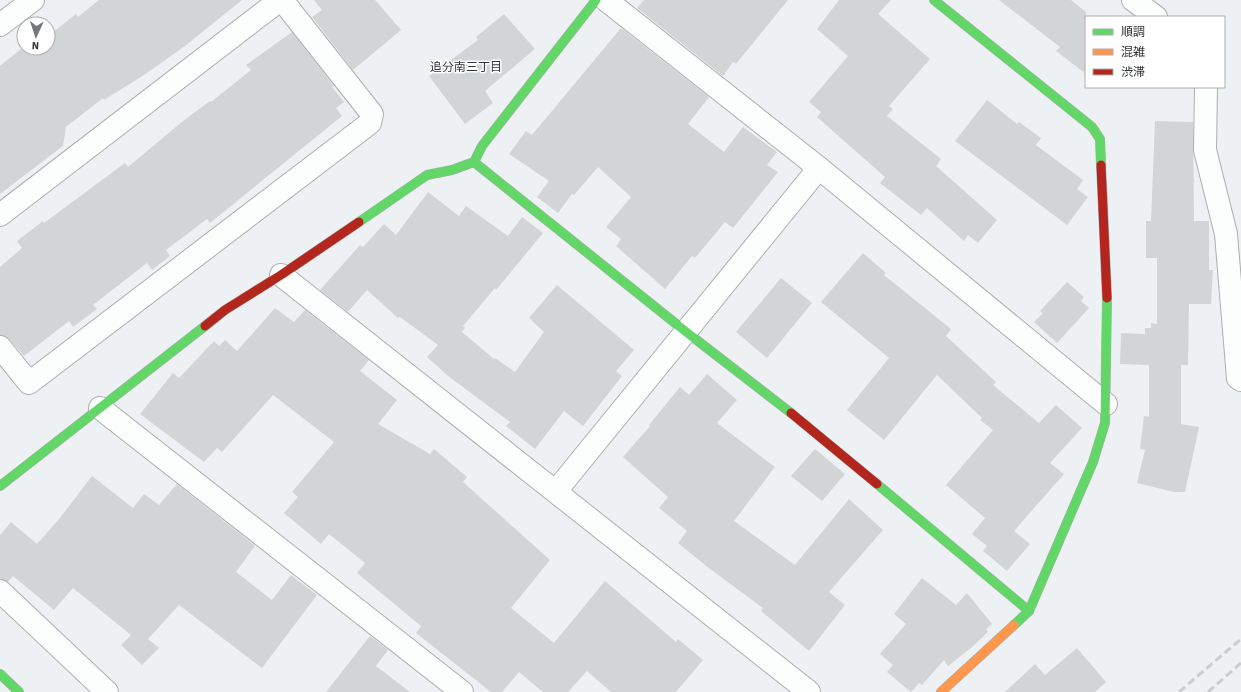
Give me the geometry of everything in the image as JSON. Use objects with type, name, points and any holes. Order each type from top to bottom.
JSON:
[{"type":"street","points":[[0,25],[33,0]]},
{"type":"street","points":[[0,215],[281,0],[372,114],[370,123],[29,383],[0,347]]},
{"type":"street","points":[[0,486],[225,310],[281,275],[427,175],[452,170],[474,162],[482,146],[596,0]]},
{"type":"street","points":[[606,0],[819,168],[1106,404]]},
{"type":"street","points":[[934,0],[1092,127],[1100,139],[1107,277],[1105,423],[1093,462],[1029,611],[941,692]]},
{"type":"street","points":[[1133,0],[1155,16]]},
{"type":"street","points":[[1206,88],[1205,150],[1234,239],[1237,370],[1238,378],[1241,380]]},
{"type":"street","points":[[474,162],[685,331],[823,438],[1029,611]]},
{"type":"street","points":[[556,491],[819,168]]},
{"type":"street","points":[[281,275],[809,692]]},
{"type":"street","points":[[100,408],[462,692]]},
{"type":"street","points":[[2,598],[107,692]]},
{"type":"street","points":[[0,674],[19,692]]},
{"type":"building","points":[[99,0],[242,0],[185,46],[144,75],[104,100],[103,98],[66,127],[63,146],[0,194],[0,66],[16,53],[16,56],[56,56],[56,30],[76,14],[78,17]]},
{"type":"building","points":[[314,0],[375,0],[401,30],[353,70],[312,17],[322,10]]},
{"type":"building","points":[[644,0],[788,0],[736,64],[733,62],[723,76],[637,8]]},
{"type":"building","points":[[839,0],[891,0],[878,14],[930,59],[889,106],[893,109],[887,116],[941,159],[936,166],[997,220],[978,243],[968,235],[964,241],[927,208],[921,215],[880,183],[885,177],[817,117],[821,112],[809,102],[848,56],[817,29]]},
{"type":"building","points":[[999,0],[1071,0],[1086,12],[1085,73],[1056,51],[1060,47]]},
{"type":"building","points":[[504,14],[535,49],[485,91],[493,103],[465,124],[429,76],[478,40],[476,37]]},
{"type":"building","points":[[621,28],[709,97],[688,124],[724,152],[743,127],[777,152],[767,165],[778,172],[733,228],[725,222],[695,258],[692,256],[665,289],[616,246],[621,239],[606,227],[631,197],[598,167],[574,195],[572,194],[558,213],[537,197],[549,181],[509,154],[526,131],[532,135]]},
{"type":"building","points":[[292,32],[334,86],[332,87],[344,102],[336,108],[342,116],[210,223],[207,219],[166,250],[170,256],[152,270],[147,263],[93,305],[97,309],[73,327],[69,321],[24,356],[9,339],[0,335],[0,267],[22,248],[17,241],[43,221],[44,223],[125,163],[128,167],[183,121],[210,101],[211,102],[251,70],[246,65]]},
{"type":"building","points":[[987,100],[1017,124],[1019,122],[1041,138],[1036,145],[1083,180],[1077,189],[1088,197],[1067,225],[955,141]]},
{"type":"building","points":[[1155,121],[1193,122],[1194,221],[1209,221],[1209,270],[1213,270],[1211,304],[1189,304],[1188,365],[1181,365],[1181,424],[1199,427],[1185,492],[1174,492],[1137,483],[1145,450],[1140,449],[1144,416],[1149,417],[1149,365],[1120,364],[1121,333],[1145,334],[1145,328],[1151,328],[1151,323],[1157,324],[1157,258],[1146,258],[1146,221],[1151,221]]},
{"type":"building","points":[[428,192],[459,216],[466,206],[508,236],[522,217],[543,233],[496,290],[495,288],[463,326],[465,328],[462,332],[494,359],[495,358],[515,372],[544,332],[529,318],[557,285],[634,350],[616,371],[622,376],[583,426],[564,411],[535,449],[506,426],[510,422],[448,376],[427,357],[438,345],[400,317],[398,318],[367,290],[348,312],[320,290],[360,245],[363,247],[384,224],[396,235]]},
{"type":"building","points":[[863,253],[886,273],[884,275],[951,329],[946,336],[996,382],[993,385],[1039,423],[1056,405],[1082,428],[1050,463],[1064,474],[1014,531],[1030,544],[1007,571],[983,551],[987,546],[972,534],[985,518],[946,485],[993,430],[980,420],[982,418],[937,375],[884,440],[847,410],[889,358],[821,302]]},
{"type":"building","points":[[781,278],[812,303],[767,358],[736,332]]},
{"type":"building","points":[[1067,282],[1084,297],[1081,301],[1089,308],[1057,343],[1034,322],[1043,313],[1040,311]]},
{"type":"building","points":[[275,308],[294,322],[305,310],[369,360],[360,371],[397,400],[378,424],[430,454],[434,449],[467,477],[463,482],[550,560],[511,608],[554,643],[605,581],[676,642],[678,639],[703,660],[676,692],[611,692],[587,671],[568,692],[543,692],[519,672],[502,692],[491,692],[416,633],[421,626],[357,573],[365,563],[329,534],[321,544],[284,513],[298,497],[292,492],[334,442],[273,395],[222,452],[217,448],[204,462],[140,414],[173,373],[179,378],[214,341],[219,346],[225,340],[237,351]]},
{"type":"building","points":[[707,374],[737,400],[717,423],[775,467],[734,521],[795,565],[849,499],[883,530],[829,592],[845,605],[809,651],[761,611],[763,608],[710,569],[678,543],[687,531],[659,508],[668,497],[623,457],[650,426],[649,425],[680,387],[689,395]]},
{"type":"building","points":[[815,449],[845,474],[822,501],[791,476]]},
{"type":"building","points":[[92,476],[133,508],[144,494],[159,505],[177,484],[255,546],[236,572],[272,600],[291,575],[317,595],[262,668],[179,605],[148,639],[159,648],[142,665],[121,645],[131,635],[73,588],[54,610],[13,576],[8,582],[0,579],[0,535],[11,522],[37,544],[60,518]]},
{"type":"building","points":[[922,578],[956,605],[967,593],[992,624],[986,629],[988,632],[971,648],[948,666],[944,660],[922,685],[919,683],[911,692],[887,672],[893,665],[880,654],[906,624],[894,614]]},
{"type":"building","points":[[370,636],[388,650],[376,666],[410,692],[326,692]]},
{"type":"building","points":[[1077,648],[1106,682],[1095,692],[1005,692],[1035,664],[1045,675]]},
{"type":"railway","points":[[1179,692],[1241,639]]},
{"type":"railway","points":[[1208,692],[1241,663]]},
{"type":"traffic: fast","points":[[359,222],[427,175],[452,170],[474,162],[482,146],[596,0]]},
{"type":"traffic: fast","points":[[934,0],[1092,127],[1100,139],[1101,165]]},
{"type":"traffic: fast","points":[[474,162],[685,331],[791,413]]},
{"type":"traffic: fast","points":[[1014,625],[1029,611],[1093,462],[1105,423],[1107,298]]},
{"type":"traffic: fast","points":[[0,486],[205,326]]},
{"type":"traffic: fast","points":[[877,484],[1029,611]]},
{"type":"traffic: fast","points":[[0,674],[19,692]]},
{"type":"traffic: slow","points":[[941,692],[1014,625]]},
{"type":"traffic: jam","points":[[1101,165],[1107,298]]},
{"type":"traffic: jam","points":[[205,326],[225,310],[281,275],[359,222]]},
{"type":"traffic: jam","points":[[791,413],[877,484]]},
{"type":"district","name":"追分南三丁目","points":[[466,67]]}]
